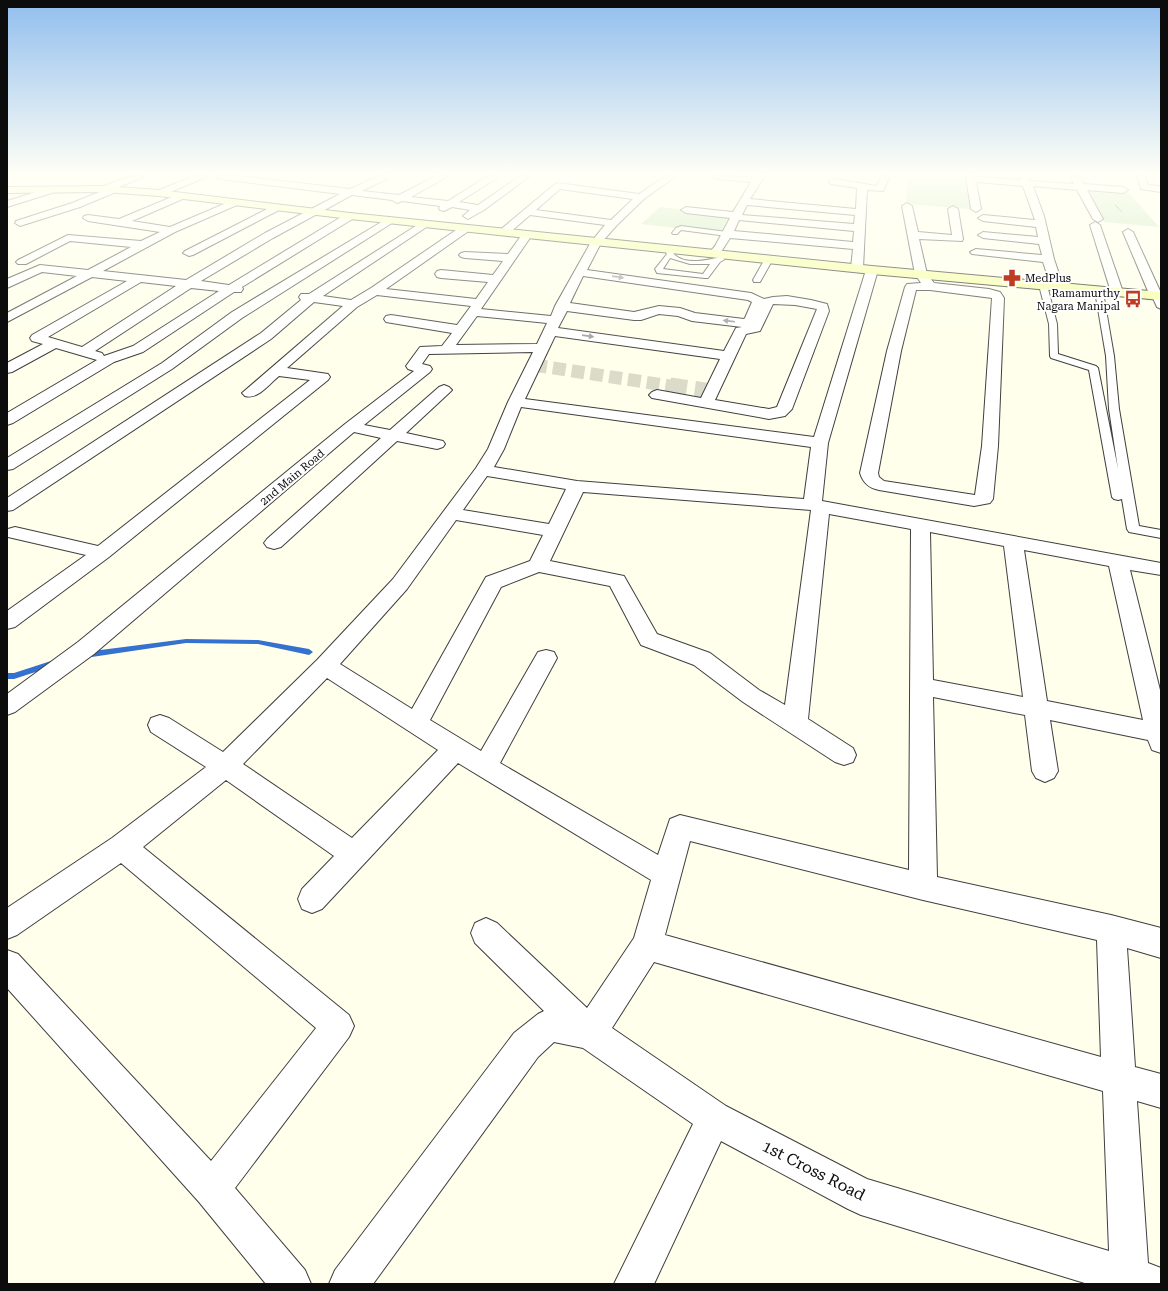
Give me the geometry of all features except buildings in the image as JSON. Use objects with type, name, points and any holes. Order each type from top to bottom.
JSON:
[{"type":"main road","points":[[539,236],[669,252],[769,259],[872,270],[1112,291],[1159,300]]},
{"type":"street","points":[[7,318],[160,236]]},
{"type":"street","points":[[189,253],[217,236]]},
{"type":"street","points":[[84,352],[188,283],[268,236]]},
{"type":"street","points":[[7,420],[109,359],[138,349],[232,288],[317,236]]},
{"type":"street","points":[[7,465],[168,366],[237,315],[362,236]]},
{"type":"street","points":[[7,506],[266,336],[312,298],[403,236]]},
{"type":"street","points":[[250,393],[352,304],[375,291],[454,236]]},
{"type":"street","points":[[447,349],[526,236]]},
{"type":"street","points":[[7,925],[122,847],[225,766],[325,666],[400,584],[483,470],[496,449],[516,402],[552,326],[579,272],[601,236]]},
{"type":"street","points":[[719,256],[725,236]]},
{"type":"street","points":[[751,236],[858,246]]},
{"type":"street","points":[[857,268],[859,236]]},
{"type":"street","points":[[913,236],[921,274],[930,286],[989,293],[996,295],[998,298],[990,446],[984,499],[974,501],[879,485],[871,480],[869,473],[894,351],[911,287],[930,286]]},
{"type":"street","points":[[927,236],[958,239],[958,236]]},
{"type":"street","points":[[995,236],[1043,241]]},
{"type":"street","points":[[1042,236],[1057,286]]},
{"type":"street","points":[[1100,236],[1112,291]]},
{"type":"street","points":[[1130,236],[1159,300]]},
{"type":"street","points":[[22,262],[68,238],[144,245]]},
{"type":"street","points":[[976,252],[1048,259]]},
{"type":"street","points":[[464,255],[510,258]]},
{"type":"street","points":[[7,284],[40,268],[232,288],[352,304]]},
{"type":"street","points":[[795,722],[816,506],[820,443],[872,270]]},
{"type":"street","points":[[447,349],[552,326],[642,316],[652,311],[680,312],[692,317],[744,323],[751,321],[759,300],[751,297],[579,272]]},
{"type":"street","points":[[441,274],[496,280]]},
{"type":"street","points":[[109,359],[37,338],[140,278]]},
{"type":"street","points":[[375,291],[477,308],[552,326],[728,356]]},
{"type":"street","points":[[657,395],[769,414],[780,413],[784,409],[823,311],[823,307],[783,300],[773,300],[768,302],[755,328],[741,331],[706,403]]},
{"type":"street","points":[[391,320],[460,330]]},
{"type":"street","points":[[7,369],[55,343]]},
{"type":"street","name":"2nd Main Road","points":[[7,706],[65,665],[351,428],[425,369],[413,366],[425,350],[447,349]]},
{"type":"street","points":[[10,616],[102,553],[323,377],[275,371]]},
{"type":"street","points":[[274,543],[444,390]]},
{"type":"street","points":[[516,402],[820,443]]},
{"type":"street","points":[[351,428],[437,444]]},
{"type":"street","points":[[483,470],[577,486],[816,506],[1161,569]]},
{"type":"street","points":[[538,565],[577,486]]},
{"type":"street","points":[[451,514],[555,530]]},
{"type":"street","points":[[920,525],[923,887]]},
{"type":"street","points":[[15,533],[102,553]]},
{"type":"street","points":[[1013,542],[1045,771]]},
{"type":"street","points":[[921,686],[1036,709],[1160,738],[1118,561]]},
{"type":"street","points":[[416,724],[493,582],[538,565],[617,581],[649,639],[702,659],[751,696],[795,722],[844,756]]},
{"type":"street","points":[[485,768],[546,658]]},
{"type":"street","points":[[325,666],[456,748],[485,768],[667,875]]},
{"type":"street","points":[[160,725],[225,766],[354,854]]},
{"type":"street","points":[[312,899],[456,748]]},
{"type":"street","points":[[590,1033],[647,945],[680,827],[923,887],[1111,929],[1161,942]]},
{"type":"street","points":[[122,847],[338,1026],[212,1190]]},
{"type":"street","points":[[1111,929],[1120,1080],[1138,1282]]},
{"type":"street","points":[[486,933],[590,1033]]},
{"type":"street","points":[[647,945],[1161,1091]]},
{"type":"street","points":[[7,965],[212,1190],[291,1284]]},
{"type":"street","points":[[349,1284],[526,1045],[549,1025],[590,1033]]},
{"type":"street","name":"1st Cross Road","points":[[590,1033],[714,1118],[861,1196],[1138,1282]]},
{"type":"street","points":[[634,1284],[714,1118]]},
{"type":"lane","points":[[669,252],[659,269],[660,271],[705,276],[719,256]]},
{"type":"lane","points":[[757,280],[769,259]]},
{"type":"lane","points":[[1043,285],[1054,324],[1054,356],[1093,368],[1122,516]]},
{"type":"lane","points":[[1112,291],[1100,297],[1110,356],[1114,409],[1133,529],[1161,534]]},
{"type":"waterway","points":[[85,655],[186,641],[258,642],[309,652]]},
{"type":"waterway","points":[[7,676],[14,676],[54,663]]},
{"type":"tunnel","points":[[534,365],[677,387]]},
{"type":"tunnel","points":[[670,386],[677,387]]},
{"type":"tunnel","points":[[677,387],[712,392]]},
{"type":"place","name":"MedPlus","points":[[1012,278]]},
{"type":"place","name":"Ramamurthy Nagara Manipal","points":[[1133,299]]}]
